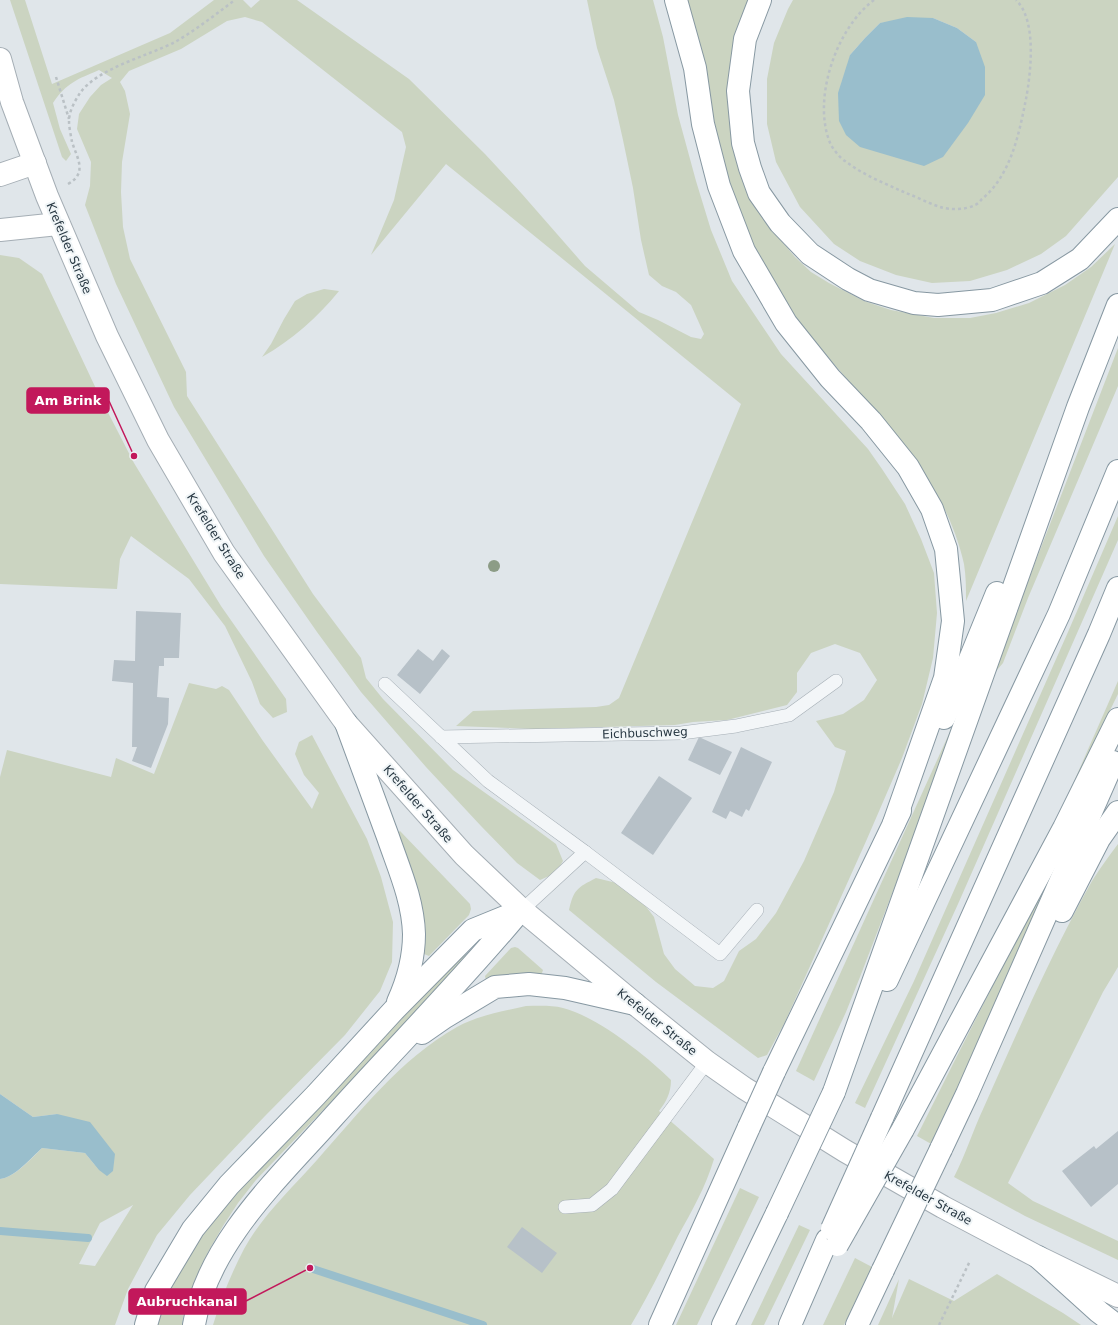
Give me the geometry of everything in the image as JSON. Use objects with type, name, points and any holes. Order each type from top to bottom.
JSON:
[{"type":"main road","points":[[676,0],[694,68],[703,124],[719,186],[744,251],[786,323],[830,378],[871,421],[908,467],[932,509],[946,549],[953,621],[945,678],[894,823]]},
{"type":"main road","points":[[760,0],[745,39],[738,91],[743,143],[750,168],[759,193],[780,223],[810,254],[848,279],[869,290],[914,303],[938,305],[992,300],[1042,283],[1074,263],[1080,259],[1118,220]]},
{"type":"main road","name":"Krefelder Straße","points":[[0,59],[12,102],[47,196],[107,336],[144,412],[224,553],[346,722],[464,855],[522,910],[707,1062],[744,1088],[844,1151],[943,1207],[1038,1257],[1118,1296]]},
{"type":"main road","points":[[0,174],[35,163]]},
{"type":"main road","points":[[0,230],[58,224]]},
{"type":"main road","points":[[834,1092],[1078,407],[1118,306]]},
{"type":"main road","points":[[660,1325],[779,1062],[959,686],[1046,469],[1078,407]]},
{"type":"main road","points":[[722,1325],[777,1213],[1059,614],[1118,471]]},
{"type":"main road","points":[[792,1321],[832,1242],[882,1118],[1118,588]]},
{"type":"main road","points":[[832,1242],[903,1129],[1064,828],[1118,719]]},
{"type":"main road","points":[[346,722],[409,898],[414,933],[410,966],[404,989],[394,1010]]},
{"type":"main road","points":[[857,1325],[966,1094],[1118,750]]},
{"type":"main road","points":[[966,1094],[1099,839],[1118,812]]},
{"type":"main road","points":[[146,1325],[156,1291],[193,1229],[229,1185],[316,1095],[394,1010],[473,930],[522,910]]},
{"type":"main road","points":[[194,1325],[196,1311],[209,1276],[230,1237],[271,1186],[388,1056],[492,945],[522,910]]},
{"type":"main road","points":[[388,1056],[445,1017],[495,987],[529,984],[565,988],[635,1004]]},
{"type":"main road","points":[[1038,1257],[1099,1312],[1116,1325]]},
{"type":"main road","points":[[653,1325],[680,1281]]},
{"type":"lane","name":"Eichbuschweg","points":[[441,737],[681,733],[736,726],[789,715],[836,680]]},
{"type":"lane","points":[[385,684],[488,781],[720,954],[756,910]]},
{"type":"lane","points":[[522,910],[585,852]]},
{"type":"lane","points":[[565,1207],[592,1205],[612,1189],[707,1062]]},
{"type":"path","points":[[69,120],[74,101],[86,85],[112,70],[176,42],[235,0]]},
{"type":"path","points":[[874,0],[854,19],[832,60],[824,102],[825,125],[832,146],[843,160],[886,184],[941,207],[959,209],[975,205],[991,192],[1002,176],[1010,160],[1017,135],[1029,85],[1031,58],[1030,35],[1021,5],[1016,0]]},
{"type":"path","points":[[47,196],[75,180],[79,172],[80,160],[72,141],[69,120],[56,77]]},
{"type":"path","points":[[939,1325],[970,1261]]},
{"type":"green space","points":[[10,0],[25,0],[52,84],[170,33],[214,0],[243,0],[251,8],[260,0],[297,0],[409,79],[485,154],[585,266],[639,312],[691,337],[701,339],[704,334],[691,305],[676,292],[662,286],[649,275],[641,240],[633,188],[614,100],[597,48],[587,0],[653,0],[663,37],[678,115],[696,181],[711,230],[732,281],[781,354],[868,449],[882,469],[905,504],[934,573],[937,613],[933,658],[922,704],[902,758],[867,839],[785,1022],[767,1055],[758,1058],[656,982],[569,910],[577,890],[584,884],[596,878],[625,885],[641,900],[654,917],[664,954],[675,969],[695,986],[713,988],[724,981],[739,951],[756,939],[776,913],[804,861],[834,792],[846,751],[835,747],[816,721],[843,714],[864,700],[877,680],[860,653],[835,644],[811,653],[797,673],[797,692],[787,705],[727,720],[693,722],[675,725],[534,729],[456,726],[473,711],[596,707],[609,705],[619,698],[741,404],[446,164],[371,255],[394,200],[406,147],[402,132],[262,22],[245,17],[227,21],[181,49],[129,71],[120,82],[125,91],[130,114],[122,162],[121,192],[123,227],[130,259],[186,372],[187,396],[313,594],[361,658],[366,678],[383,699],[453,770],[556,844],[563,861],[556,873],[540,880],[517,863],[481,826],[426,767],[361,692],[264,556],[174,407],[116,284],[85,205],[90,186],[91,162],[77,129],[79,114],[90,97],[101,85],[112,78],[99,70],[73,82],[58,96],[53,103],[60,129],[71,154],[66,161],[62,157]]},
{"type":"green space","points":[[687,0],[751,0],[729,88],[729,117],[734,142],[773,231],[795,257],[811,272],[829,283],[864,301],[891,310],[934,318],[970,318],[996,313],[1029,303],[1065,285],[1091,267],[1115,244],[966,601],[966,578],[964,564],[951,523],[931,485],[907,450],[880,416],[823,351],[796,317],[772,282],[761,257],[753,245],[729,184],[706,93]]},
{"type":"green space","points":[[793,0],[1118,0],[1118,177],[1066,236],[1041,254],[1007,270],[970,281],[932,283],[896,275],[860,261],[834,244],[800,207],[776,162],[767,124],[767,79],[774,43]],"holes":[[[933,18],[957,28],[976,42],[850,55],[880,23]]]},
{"type":"green space","points":[[0,255],[19,258],[42,274],[99,395],[134,463],[221,606],[286,699],[287,712],[273,718],[260,704],[252,682],[225,626],[189,579],[131,536],[120,559],[117,589],[0,584]]},
{"type":"green space","points":[[324,289],[339,291],[304,328],[262,357],[295,301],[307,294]]},
{"type":"green space","points":[[1118,348],[1118,386],[1028,598],[1003,663],[991,677]]},
{"type":"green space","points":[[1118,516],[1118,540],[958,904],[865,1108],[855,1103],[914,981]]},
{"type":"green space","points":[[1118,681],[1118,694],[1065,802]]},
{"type":"green space","points":[[189,683],[216,689],[222,686],[229,690],[263,741],[312,809],[319,793],[304,775],[295,754],[299,742],[312,735],[367,839],[381,877],[393,922],[392,962],[380,991],[345,1035],[190,1195],[157,1235],[128,1289],[115,1325],[0,1325],[0,1179],[5,1178],[17,1171],[42,1148],[85,1153],[99,1170],[57,1114],[33,1117],[0,1094],[0,777],[7,750],[111,777],[116,758],[154,774]],"holes":[[[133,1205],[95,1266],[79,1264],[100,1223]]]},
{"type":"green space","points":[[958,714],[955,730],[860,977],[846,1012],[814,1081],[796,1071]]},
{"type":"green space","points":[[400,831],[470,904],[471,909],[469,915],[429,956],[424,954],[423,923],[418,892],[414,878],[396,834]]},
{"type":"green space","points":[[1118,844],[1118,967],[1103,992],[1008,1183],[1033,1201],[1118,1241],[1118,1260],[1025,1216],[954,1177],[1022,1021],[1063,936],[1092,881]]},
{"type":"green space","points":[[1046,890],[933,1145],[917,1136],[1038,897]]},
{"type":"green space","points":[[476,946],[446,982],[256,1180],[238,1203],[208,1252],[185,1306],[182,1325],[156,1325],[165,1297],[201,1236],[237,1189],[443,973]]},
{"type":"green space","points":[[515,947],[543,970],[542,973],[540,975],[486,981],[485,976],[511,948]]},
{"type":"green space","points":[[526,1006],[554,1006],[576,1012],[605,1028],[649,1060],[671,1080],[668,1097],[659,1111],[714,1159],[698,1198],[631,1325],[213,1325],[235,1268],[244,1249],[259,1225],[381,1088],[417,1055],[436,1040],[457,1027],[481,1017]]},
{"type":"green space","points":[[740,1188],[759,1197],[697,1325],[676,1325]]},
{"type":"green space","points":[[799,1225],[810,1230],[764,1325],[751,1325]]},
{"type":"green space","points":[[855,1258],[872,1267],[844,1325],[823,1325]]},
{"type":"green space","points":[[997,1274],[1081,1325],[878,1325],[899,1279],[892,1318],[909,1279],[954,1301]]},
{"type":"water","points":[[907,17],[933,18],[957,28],[976,42],[985,67],[985,95],[968,123],[943,157],[924,166],[860,147],[846,135],[839,121],[838,93],[850,55],[880,23]]},
{"type":"water","points":[[0,1094],[33,1117],[57,1114],[90,1122],[115,1154],[113,1171],[107,1176],[99,1170],[85,1153],[42,1148],[17,1171],[5,1178],[0,1179]]},
{"type":"building","points":[[136,611],[181,613],[179,658],[164,658],[164,666],[159,666],[157,697],[169,698],[168,724],[151,768],[132,761],[137,747],[132,747],[133,683],[112,681],[114,660],[135,661]]},
{"type":"building","points":[[418,649],[433,661],[442,649],[450,656],[420,694],[397,675]]},
{"type":"building","points":[[699,737],[732,752],[720,775],[688,760]]},
{"type":"building","points":[[741,747],[772,762],[749,811],[746,809],[742,817],[730,811],[726,819],[712,812]]},
{"type":"building","points":[[659,776],[692,798],[653,855],[621,833]]},
{"type":"building","points":[[1118,1131],[1118,1184],[1091,1207],[1062,1171],[1094,1146],[1096,1149]]},
{"type":"building","points":[[522,1227],[557,1253],[542,1273],[507,1247]]},
{"type":"waterway","points":[[0,1231],[88,1238]]},
{"type":"waterway","points":[[310,1268],[483,1325]]},
{"type":"place","name":"Am Brink","points":[[134,456]]},
{"type":"place","name":"Aubruchkanal","points":[[310,1268]]}]
